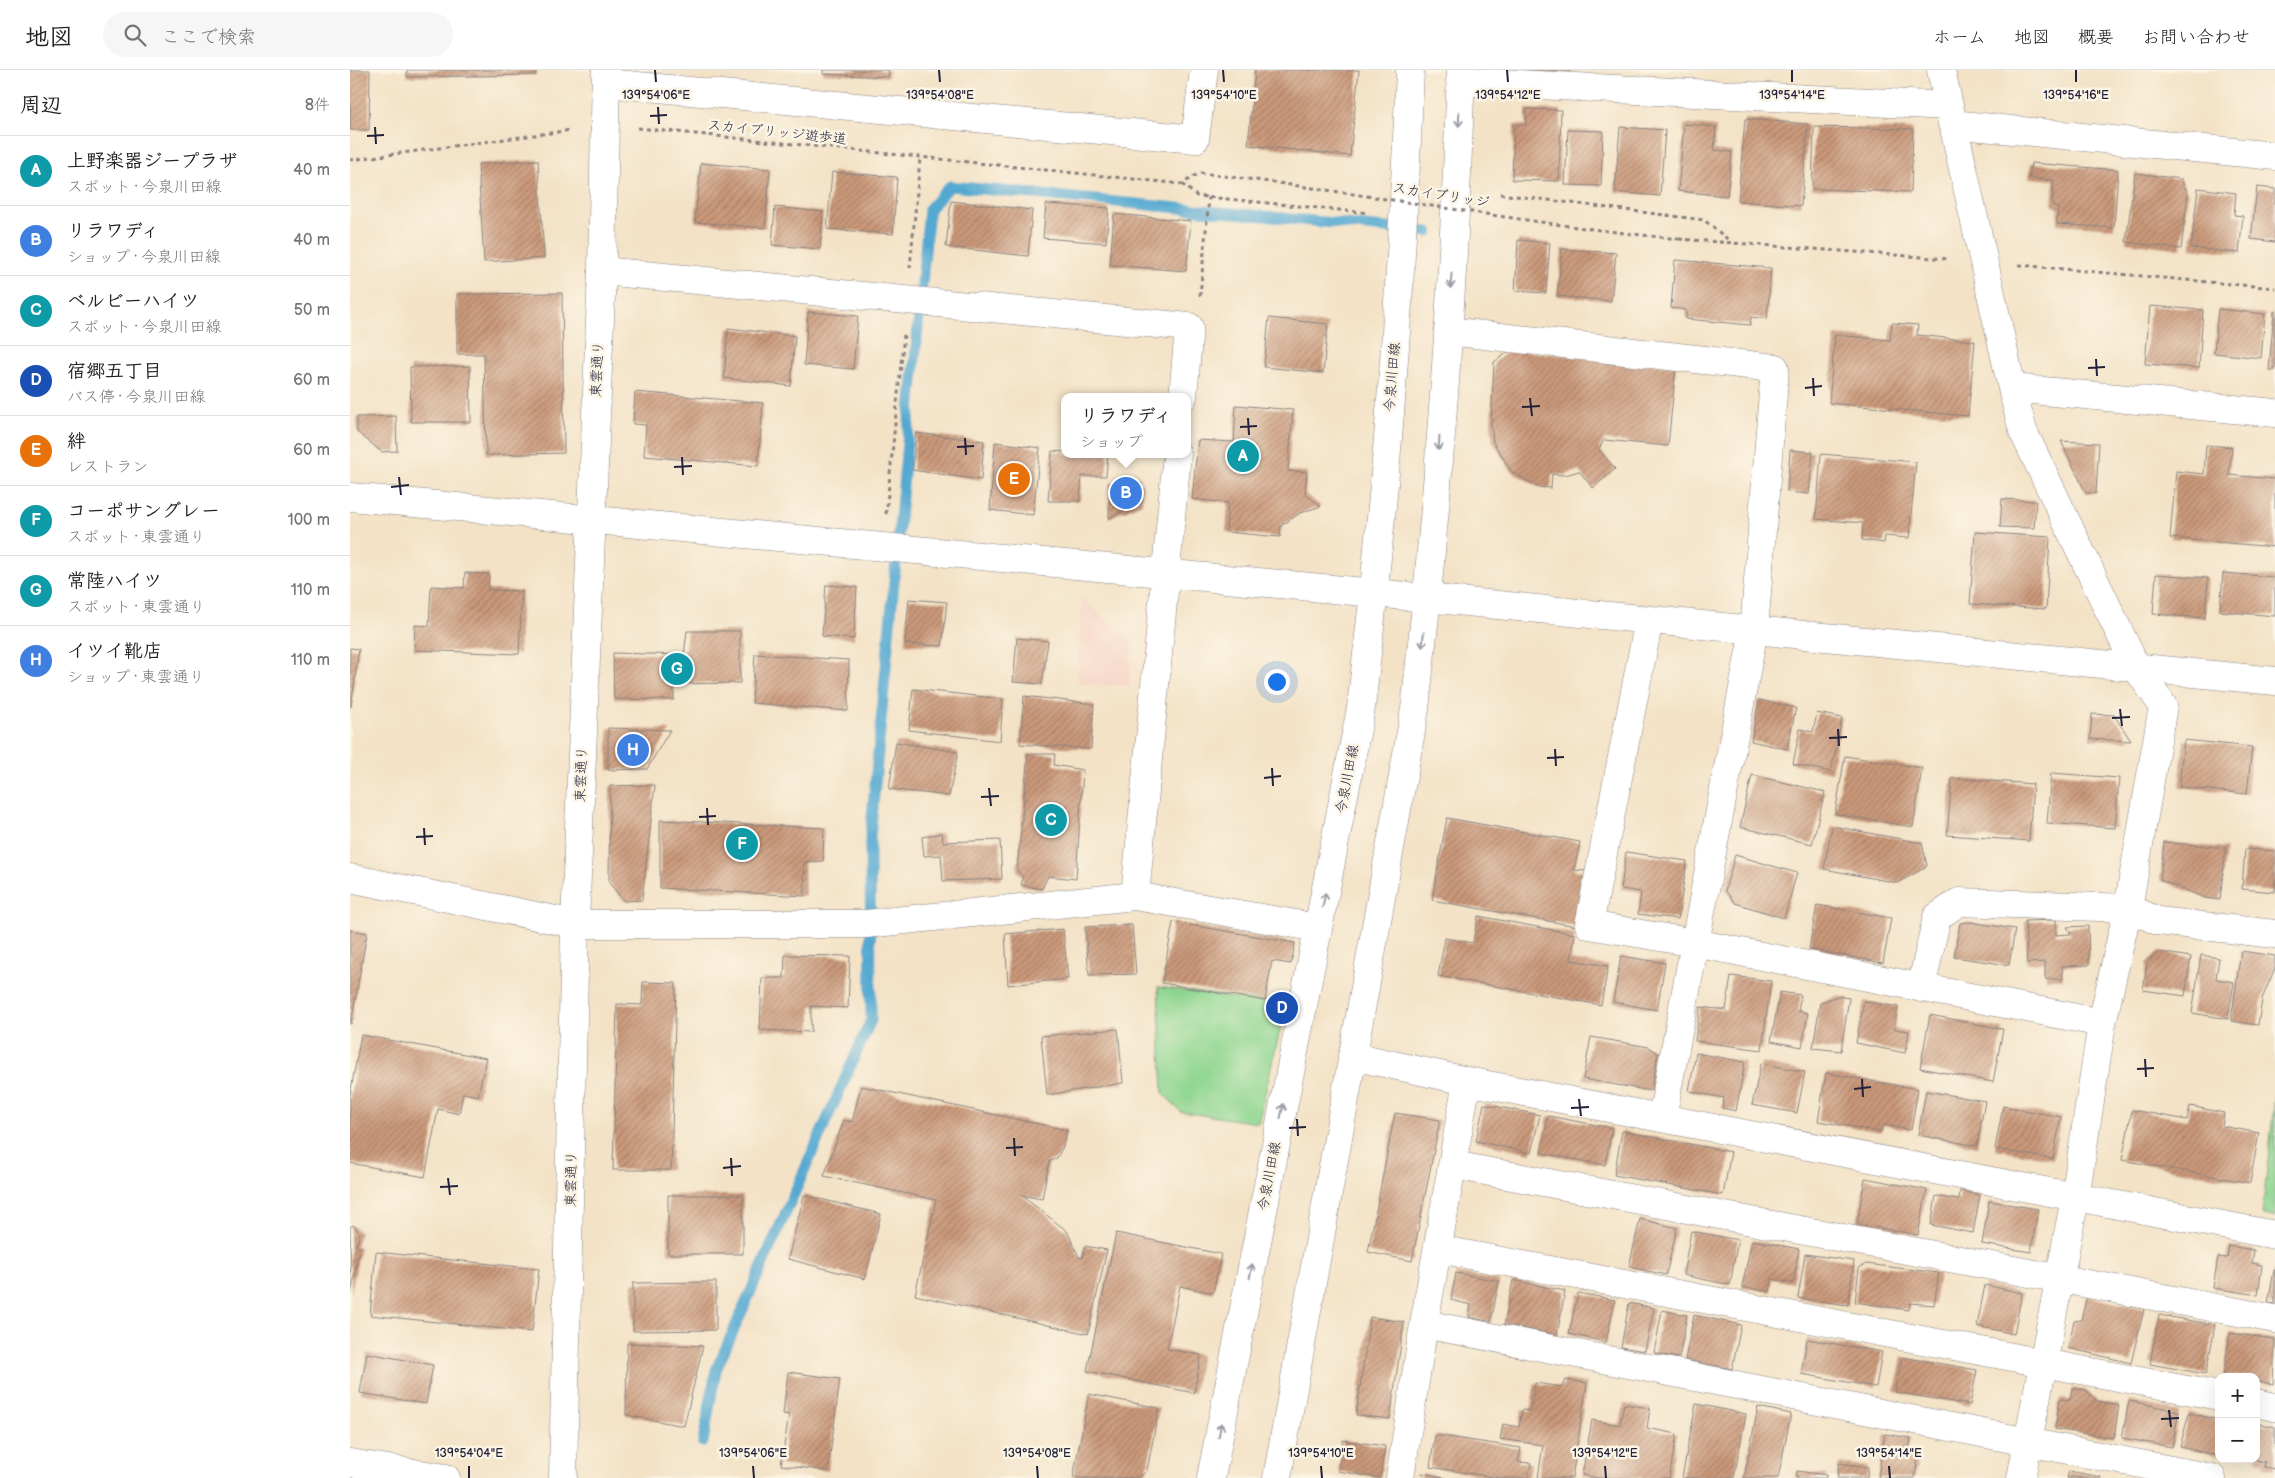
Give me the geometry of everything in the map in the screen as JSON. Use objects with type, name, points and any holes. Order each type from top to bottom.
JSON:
[{"type":"street","points":[[606,76],[1195,139],[1204,70]]},
{"type":"street","name":"今泉川田線","points":[[1211,1478],[1361,708],[1374,593],[1404,227],[1410,70]]},
{"type":"street","points":[[1941,70],[2023,431],[2136,667],[2163,706],[2128,908],[2102,1023],[2076,1198],[2022,1478]]},
{"type":"street","points":[[1277,1478],[1415,709],[1428,598],[1448,331],[1455,233],[1461,75],[1950,115],[2275,156]]},
{"type":"street","name":"東雲通り","points":[[563,1478],[575,924],[602,271],[606,76]]},
{"type":"street","points":[[602,271],[1189,327],[1183,393]]},
{"type":"street","points":[[1448,331],[1774,368],[1754,630],[1662,1118]]},
{"type":"street","points":[[2012,388],[2275,413]]},
{"type":"street","points":[[1135,896],[1178,458]]},
{"type":"street","points":[[350,497],[1428,598],[2275,681]]},
{"type":"street","points":[[1650,620],[1589,925],[1695,943],[2102,1023]]},
{"type":"street","points":[[350,878],[575,924],[866,924],[1135,896],[1318,928]]},
{"type":"street","points":[[1921,988],[1937,917],[1959,902],[2128,908],[2158,921],[2275,934]]},
{"type":"street","points":[[1352,1056],[1468,1081],[2275,1236]]},
{"type":"street","points":[[1400,1478],[1424,1324],[1468,1081]]},
{"type":"street","points":[[1453,1165],[2275,1320]]},
{"type":"street","points":[[1438,1249],[2215,1395]]},
{"type":"street","points":[[1424,1324],[2212,1478]]},
{"type":"street","points":[[2260,1404],[2275,1407]]},
{"type":"street","points":[[350,1463],[446,1478]]},
{"type":"path","name":"スカイブリッジ遊歩道","points":[[350,160],[606,126],[1182,184]]},
{"type":"path","points":[[885,524],[920,159]]},
{"type":"path","name":"スカイブリッジ","points":[[1182,184],[1200,173],[1300,185],[1596,231],[1679,239]]},
{"type":"path","points":[[1182,184],[1198,196],[1371,213]]},
{"type":"path","points":[[1500,194],[1704,220],[1731,241]]},
{"type":"path","points":[[1189,327],[1199,307],[1209,197]]},
{"type":"shaded area","points":[[1081,597],[1132,643],[1130,686],[1078,684]]},
{"type":"green space","points":[[1158,987],[1286,1005],[1258,1123],[1181,1112],[1163,1093]]},
{"type":"green space","points":[[2275,1096],[2275,1217],[2262,1215]]},
{"type":"building","points":[[350,70],[370,70],[369,130],[350,130]]},
{"type":"building","points":[[407,70],[536,70],[536,75],[407,77]]},
{"type":"building","points":[[823,70],[889,70],[888,77],[823,74]]},
{"type":"building","points":[[1255,70],[1359,70],[1350,156],[1248,145]]},
{"type":"building","points":[[1527,70],[1570,70],[1570,72],[1530,73]]},
{"type":"building","points":[[1526,109],[1561,110],[1559,181],[1512,180],[1514,125],[1526,125]]},
{"type":"building","points":[[1745,119],[1808,124],[1801,206],[1738,201]]},
{"type":"building","points":[[1684,124],[1716,127],[1714,150],[1732,152],[1727,196],[1678,191]]},
{"type":"building","points":[[1620,127],[1665,130],[1660,196],[1615,192]]},
{"type":"building","points":[[1814,127],[1913,129],[1911,192],[1812,189]]},
{"type":"building","points":[[1568,130],[1603,131],[1601,186],[1565,185]]},
{"type":"building","points":[[538,160],[544,258],[484,262],[478,164]]},
{"type":"building","points":[[701,163],[770,169],[765,228],[695,222]]},
{"type":"building","points":[[2031,163],[2118,170],[2114,228],[2057,224],[2058,208],[2052,205],[2054,180],[2029,178]]},
{"type":"building","points":[[832,172],[897,177],[893,234],[827,229]]},
{"type":"building","points":[[2135,173],[2181,179],[2188,194],[2181,249],[2126,242]]},
{"type":"building","points":[[2257,187],[2275,189],[2275,242],[2251,239]]},
{"type":"building","points":[[2198,188],[2236,193],[2234,215],[2243,216],[2239,253],[2191,248]]},
{"type":"building","points":[[951,201],[1032,210],[1028,256],[946,247]]},
{"type":"building","points":[[1046,204],[1109,208],[1106,243],[1043,238]]},
{"type":"building","points":[[775,207],[823,212],[820,249],[772,245]]},
{"type":"building","points":[[1114,214],[1191,221],[1186,271],[1110,265]]},
{"type":"building","points":[[1518,240],[1550,243],[1546,293],[1515,291]]},
{"type":"building","points":[[1562,249],[1616,253],[1611,301],[1557,296]]},
{"type":"building","points":[[1675,260],[1771,268],[1767,319],[1751,317],[1750,325],[1686,319],[1686,310],[1671,308]]},
{"type":"building","points":[[562,293],[564,453],[486,455],[484,354],[457,354],[457,294]]},
{"type":"building","points":[[2150,306],[2203,310],[2199,368],[2145,364]]},
{"type":"building","points":[[2218,309],[2265,314],[2261,358],[2214,353]]},
{"type":"building","points":[[2274,311],[2275,370],[2269,370]]},
{"type":"building","points":[[808,312],[858,316],[853,369],[804,365]]},
{"type":"building","points":[[1269,318],[1328,324],[1323,373],[1264,367]]},
{"type":"building","points":[[1892,323],[1918,325],[1917,335],[1975,341],[1968,416],[1829,403],[1835,335],[1890,340]]},
{"type":"building","points":[[728,328],[795,336],[791,386],[724,378]]},
{"type":"building","points":[[1511,350],[1676,366],[1668,446],[1604,440],[1599,449],[1615,469],[1593,488],[1579,471],[1565,475],[1552,474],[1551,488],[1538,487],[1511,471],[1493,442],[1491,424],[1494,362]]},
{"type":"building","points":[[470,366],[471,422],[411,422],[410,367]]},
{"type":"building","points":[[635,392],[763,403],[758,466],[644,456],[646,425],[633,424]]},
{"type":"building","points":[[1236,405],[1293,410],[1288,471],[1307,472],[1305,494],[1321,506],[1300,513],[1281,526],[1280,537],[1226,532],[1228,503],[1192,499],[1198,440],[1234,442]]},
{"type":"building","points":[[396,416],[397,451],[382,452],[357,432],[357,417]]},
{"type":"building","points":[[916,433],[984,441],[981,480],[912,470]]},
{"type":"building","points":[[2061,441],[2099,443],[2096,493],[2086,493]]},
{"type":"building","points":[[995,442],[1040,448],[1033,515],[990,510]]},
{"type":"building","points":[[2206,445],[2232,447],[2229,475],[2275,479],[2275,547],[2170,538],[2176,471],[2204,474]]},
{"type":"building","points":[[1790,450],[1813,452],[1809,494],[1787,492]]},
{"type":"building","points":[[1052,451],[1061,452],[1061,458],[1108,458],[1106,476],[1082,476],[1080,501],[1048,501]]},
{"type":"building","points":[[1821,454],[1916,462],[1909,538],[1885,536],[1884,543],[1862,540],[1863,523],[1816,519]]},
{"type":"building","points":[[1110,483],[1142,483],[1142,503],[1109,518]]},
{"type":"building","points":[[2002,499],[2036,501],[2034,528],[2000,527]]},
{"type":"building","points":[[1975,532],[2050,537],[2046,609],[1970,604]]},
{"type":"building","points":[[465,573],[489,574],[488,590],[522,591],[519,654],[414,650],[415,625],[429,626],[431,586],[464,588]]},
{"type":"building","points":[[2223,573],[2275,577],[2275,616],[2220,611]]},
{"type":"building","points":[[2156,574],[2208,578],[2205,618],[2153,614]]},
{"type":"building","points":[[826,585],[857,587],[854,639],[822,636]]},
{"type":"building","points":[[909,599],[947,602],[942,646],[905,644]]},
{"type":"building","points":[[687,631],[740,631],[740,683],[674,684],[674,700],[614,699],[613,653],[684,655]]},
{"type":"building","points":[[1017,638],[1048,641],[1042,684],[1013,682]]},
{"type":"building","points":[[350,648],[359,649],[351,707],[350,706]]},
{"type":"building","points":[[755,654],[849,660],[848,711],[752,703]]},
{"type":"building","points":[[913,689],[1003,699],[1000,741],[909,730]]},
{"type":"building","points":[[1024,696],[1094,704],[1091,749],[1020,744]]},
{"type":"building","points":[[1759,700],[1796,708],[1787,749],[1751,741]]},
{"type":"building","points":[[1817,713],[1842,718],[1831,772],[1793,764],[1800,729],[1813,732]]},
{"type":"building","points":[[2092,714],[2114,715],[2131,741],[2090,739]]},
{"type":"building","points":[[608,728],[670,730],[647,769],[608,770]]},
{"type":"building","points":[[2184,740],[2252,747],[2247,794],[2179,787]]},
{"type":"building","points":[[896,742],[958,752],[949,796],[889,789]]},
{"type":"building","points":[[1028,754],[1055,754],[1054,765],[1083,770],[1076,879],[1048,876],[1042,889],[1021,885],[1023,877],[1017,871]]},
{"type":"building","points":[[1845,756],[1922,768],[1913,827],[1835,814]]},
{"type":"building","points":[[2051,773],[2119,778],[2115,828],[2047,823]]},
{"type":"building","points":[[1752,775],[1825,792],[1812,844],[1740,827]]},
{"type":"building","points":[[1952,778],[2033,784],[2029,841],[1947,835]]},
{"type":"building","points":[[655,785],[642,900],[624,901],[609,883],[610,786]]},
{"type":"building","points":[[1447,818],[1580,842],[1574,870],[1586,871],[1576,926],[1432,900]]},
{"type":"building","points":[[660,820],[824,828],[823,861],[804,862],[805,896],[660,888]]},
{"type":"building","points":[[1832,826],[1922,843],[1927,866],[1898,883],[1824,869]]},
{"type":"building","points":[[942,833],[943,842],[1000,840],[1002,879],[943,881],[941,855],[924,856],[922,837]]},
{"type":"building","points":[[2164,842],[2226,848],[2220,900],[2205,898],[2160,880]]},
{"type":"building","points":[[2245,849],[2275,851],[2275,892],[2242,889]]},
{"type":"building","points":[[1626,852],[1687,861],[1678,919],[1638,914],[1641,892],[1621,889]]},
{"type":"building","points":[[1735,855],[1797,873],[1784,918],[1735,903],[1725,890]]},
{"type":"building","points":[[1817,905],[1891,918],[1883,963],[1809,949]]},
{"type":"building","points":[[1478,916],[1575,934],[1571,960],[1608,966],[1601,1005],[1438,976],[1445,938],[1473,943]]},
{"type":"building","points":[[2056,920],[2056,935],[2071,934],[2067,927],[2088,926],[2089,965],[2062,966],[2063,979],[2045,979],[2045,962],[2027,963],[2025,921]]},
{"type":"building","points":[[1173,922],[1295,943],[1291,964],[1272,961],[1265,1001],[1162,983]]},
{"type":"building","points":[[1969,922],[2015,929],[2009,965],[1954,957],[1960,923]]},
{"type":"building","points":[[1132,925],[1136,974],[1089,975],[1085,927]]},
{"type":"building","points":[[1063,929],[1068,979],[1008,985],[1005,934]]},
{"type":"building","points":[[350,930],[367,933],[351,1024],[350,1024]]},
{"type":"building","points":[[2241,951],[2275,956],[2275,968],[2262,999],[2258,1025],[2231,1021]]},
{"type":"building","points":[[2159,952],[2191,957],[2185,996],[2143,990],[2147,963]]},
{"type":"building","points":[[785,955],[850,956],[848,1008],[811,1006],[811,1032],[760,1030],[762,978],[784,978]]},
{"type":"building","points":[[2201,955],[2219,958],[2216,979],[2234,982],[2228,1019],[2192,1013]]},
{"type":"building","points":[[1621,956],[1665,963],[1657,1010],[1613,1002]]},
{"type":"building","points":[[1731,976],[1771,981],[1762,1050],[1695,1041],[1700,1007],[1726,1010]]},
{"type":"building","points":[[643,982],[676,983],[671,1170],[613,1170],[617,1004],[642,1005]]},
{"type":"building","points":[[1780,992],[1801,995],[1798,1011],[1808,1013],[1802,1047],[1771,1041]]},
{"type":"building","points":[[1837,996],[1849,998],[1841,1051],[1813,1048],[1820,1003]]},
{"type":"building","points":[[1864,1001],[1898,1007],[1894,1029],[1909,1031],[1905,1053],[1856,1043]]},
{"type":"building","points":[[1930,1015],[2003,1029],[1993,1082],[1920,1068]]},
{"type":"building","points":[[1118,1029],[1123,1083],[1047,1095],[1041,1036]]},
{"type":"building","points":[[361,1035],[486,1058],[478,1096],[463,1093],[459,1114],[438,1109],[425,1177],[350,1163],[350,1095]]},
{"type":"building","points":[[1591,1037],[1649,1047],[1658,1053],[1651,1091],[1583,1079]]},
{"type":"building","points":[[1696,1053],[1745,1062],[1736,1111],[1722,1108],[1724,1098],[1689,1091]]},
{"type":"building","points":[[1761,1063],[1805,1072],[1797,1113],[1752,1105]]},
{"type":"building","points":[[1826,1073],[1918,1089],[1911,1130],[1883,1125],[1881,1132],[1818,1121]]},
{"type":"building","points":[[861,1086],[1067,1130],[1063,1146],[1057,1158],[1049,1162],[1042,1199],[1021,1195],[1067,1231],[1079,1257],[1082,1258],[1085,1246],[1107,1250],[1088,1334],[915,1295],[936,1200],[824,1176],[844,1120],[852,1122]]},
{"type":"building","points":[[1926,1091],[1985,1101],[1977,1146],[1918,1135]]},
{"type":"building","points":[[1484,1104],[1540,1115],[1531,1153],[1476,1141]]},
{"type":"building","points":[[2003,1106],[2061,1117],[2053,1159],[1995,1149]]},
{"type":"building","points":[[2190,1106],[2224,1113],[2222,1126],[2259,1133],[2250,1183],[2122,1160],[2132,1110],[2187,1120]]},
{"type":"building","points":[[1395,1113],[1440,1120],[1412,1261],[1368,1252]]},
{"type":"building","points":[[1548,1116],[1612,1128],[1605,1165],[1541,1153]]},
{"type":"building","points":[[1622,1131],[1731,1152],[1723,1195],[1614,1175]]},
{"type":"building","points":[[1865,1178],[1927,1190],[1918,1235],[1857,1224]]},
{"type":"building","points":[[1960,1191],[1980,1195],[1973,1233],[1931,1225],[1936,1196],[1959,1200]]},
{"type":"building","points":[[668,1195],[743,1195],[743,1254],[668,1254]]},
{"type":"building","points":[[804,1195],[881,1214],[865,1279],[788,1259]]},
{"type":"building","points":[[1989,1201],[2038,1209],[2031,1252],[1982,1244]]},
{"type":"building","points":[[1640,1219],[1677,1228],[1666,1275],[1629,1267]]},
{"type":"building","points":[[353,1225],[360,1233],[356,1246],[360,1247],[351,1294],[350,1227]]},
{"type":"building","points":[[1691,1231],[1738,1240],[1730,1285],[1683,1275]]},
{"type":"building","points":[[1116,1233],[1221,1254],[1213,1293],[1180,1286],[1167,1349],[1201,1355],[1194,1393],[1087,1371]]},
{"type":"building","points":[[1752,1240],[1799,1249],[1793,1283],[1772,1279],[1770,1292],[1742,1287]]},
{"type":"building","points":[[2229,1246],[2254,1250],[2252,1263],[2262,1265],[2258,1295],[2213,1288],[2218,1257],[2227,1258]]},
{"type":"building","points":[[376,1252],[539,1269],[532,1332],[370,1315]]},
{"type":"building","points":[[1805,1254],[1854,1261],[1848,1305],[1798,1298]]},
{"type":"building","points":[[1866,1264],[1939,1273],[1934,1305],[1910,1303],[1909,1310],[1855,1302],[1859,1268]]},
{"type":"building","points":[[2275,1270],[2275,1304],[2268,1303]]},
{"type":"building","points":[[1456,1273],[1499,1281],[1491,1322],[1469,1317],[1471,1305],[1451,1300]]},
{"type":"building","points":[[1513,1280],[1565,1291],[1557,1335],[1504,1325]]},
{"type":"building","points":[[716,1282],[716,1330],[633,1331],[633,1283]]},
{"type":"building","points":[[1985,1285],[2022,1293],[2014,1334],[1977,1326]]},
{"type":"building","points":[[1578,1293],[1615,1300],[1606,1342],[1569,1334]]},
{"type":"building","points":[[2087,1296],[2144,1309],[2131,1363],[2068,1348],[2074,1321],[2081,1320]]},
{"type":"building","points":[[1629,1303],[1654,1308],[1645,1351],[1621,1347]]},
{"type":"building","points":[[1662,1310],[1687,1315],[1679,1358],[1654,1353]]},
{"type":"building","points":[[1694,1315],[1741,1325],[1732,1369],[1685,1360]]},
{"type":"building","points":[[2159,1315],[2215,1325],[2206,1374],[2150,1364]]},
{"type":"building","points":[[1370,1317],[1404,1322],[1390,1419],[1356,1415]]},
{"type":"building","points":[[2230,1333],[2275,1339],[2273,1384],[2260,1382],[2260,1373],[2223,1373]]},
{"type":"building","points":[[1807,1339],[1882,1352],[1876,1387],[1801,1374]]},
{"type":"building","points":[[627,1343],[703,1346],[684,1426],[626,1415]]},
{"type":"building","points":[[367,1353],[433,1365],[426,1404],[360,1393]]},
{"type":"building","points":[[1902,1357],[1977,1370],[1970,1405],[1895,1392]]},
{"type":"building","points":[[788,1372],[840,1379],[828,1471],[781,1465],[789,1415],[783,1414]]},
{"type":"building","points":[[1565,1380],[1587,1383],[1572,1478],[1538,1478],[1543,1445],[1500,1439],[1503,1424],[1519,1427],[1522,1410],[1530,1411],[1535,1383],[1562,1387]]},
{"type":"building","points":[[2072,1388],[2086,1390],[2097,1401],[2119,1405],[2114,1438],[2055,1429],[2060,1399],[2070,1400]]},
{"type":"building","points":[[1089,1394],[1159,1408],[1147,1471],[1138,1478],[1073,1478]]},
{"type":"building","points":[[2129,1401],[2179,1411],[2172,1447],[2122,1438]]},
{"type":"building","points":[[1624,1404],[1650,1408],[1647,1428],[1677,1434],[1669,1478],[1598,1478],[1582,1475],[1592,1420],[1620,1425]]},
{"type":"building","points":[[1696,1404],[1746,1414],[1734,1478],[1682,1478]]},
{"type":"building","points":[[1758,1407],[1791,1414],[1778,1478],[1744,1478]]},
{"type":"building","points":[[2189,1413],[2215,1419],[2215,1455],[2180,1447]]},
{"type":"building","points":[[2260,1424],[2275,1427],[2275,1469],[2264,1467],[2265,1462],[2260,1461]]},
{"type":"building","points":[[1885,1434],[1911,1438],[1908,1454],[1918,1456],[1915,1478],[1878,1478]]},
{"type":"building","points":[[1435,1435],[1521,1448],[1518,1462],[1531,1463],[1528,1478],[1499,1478],[1430,1467]]},
{"type":"building","points":[[1343,1440],[1385,1446],[1380,1478],[1338,1471]]},
{"type":"building","points":[[1839,1463],[1868,1467],[1867,1478],[1837,1478]]},
{"type":"building","points":[[1797,1471],[1826,1475],[1826,1478],[1796,1478]]},
{"type":"building","points":[[2069,1471],[2101,1477],[2101,1478],[2067,1478]]},
{"type":"building","points":[[1422,1473],[1443,1477],[1443,1478],[1421,1478]]},
{"type":"waterway","points":[[703,1442],[716,1370],[871,1020],[870,838],[929,209],[950,186],[1428,232]]},
{"type":"place","name":"上野楽器ジープラザ","points":[[1243,456]]},
{"type":"place","name":"絆","points":[[1014,479]]},
{"type":"place","name":"リラワディ","points":[[1126,493]]},
{"type":"place","name":"常陸ハイツ","points":[[677,669]]},
{"type":"place","name":"イツイ靴店","points":[[633,750]]},
{"type":"place","name":"ベルビーハイツ","points":[[1051,820]]},
{"type":"place","name":"コーポサングレー","points":[[742,844]]},
{"type":"place","name":"宿郷五丁目","points":[[1282,1008]]}]
